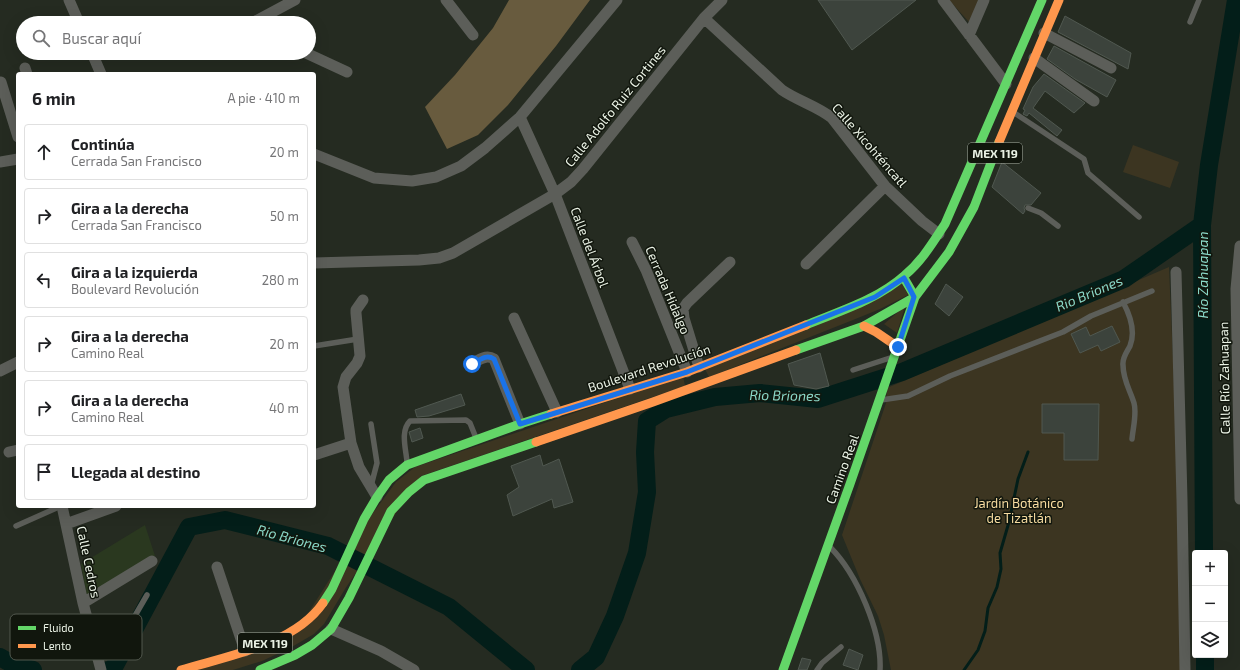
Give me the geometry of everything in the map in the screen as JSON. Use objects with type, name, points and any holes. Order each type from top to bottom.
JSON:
[{"type":"main road","name":"Boulevard Revolución","points":[[181,670],[245,651],[279,638],[295,630],[311,618],[332,589],[364,520],[374,492],[408,465],[520,424],[687,372],[869,299],[904,278],[919,262],[939,234],[952,209],[1042,0]]},
{"type":"main road","name":"MEX 119","points":[[260,670],[295,655],[312,645],[331,629],[350,598],[391,511],[409,492],[424,480],[653,402],[864,326],[914,297],[949,252],[974,207],[989,176],[1011,111],[1058,0]]},
{"type":"main road","points":[[904,278],[914,297]]},
{"type":"main road","name":"Camino Real","points":[[783,670],[882,398],[914,297]]},
{"type":"main road","points":[[864,326],[876,332],[898,347]]},
{"type":"street","points":[[69,0],[76,16]]},
{"type":"street","points":[[265,16],[295,0]]},
{"type":"street","points":[[446,0],[473,35]]},
{"type":"street","points":[[316,155],[374,178],[412,181],[436,177],[461,166],[485,148],[520,116],[617,0]]},
{"type":"street","name":"Calle Adolfo Ruiz Cortines","points":[[316,263],[439,258],[453,253],[555,194],[571,182],[584,169],[704,18],[722,0]]},
{"type":"street","points":[[943,0],[1006,84]]},
{"type":"street","points":[[969,34],[984,0]]},
{"type":"street","name":"Calle Xicohténcatl","points":[[704,18],[782,90],[793,97],[822,110],[832,118],[885,186],[939,234]]},
{"type":"street","points":[[1044,34],[1111,68]]},
{"type":"street","points":[[316,58],[347,72]]},
{"type":"street","points":[[1034,58],[1094,101]]},
{"type":"street","points":[[95,60],[100,72]]},
{"type":"street","points":[[1,82],[16,131]]},
{"type":"street","name":"Calle del Árbol","points":[[520,116],[555,194],[630,389]]},
{"type":"street","points":[[0,162],[16,159]]},
{"type":"street","points":[[806,264],[885,186]]},
{"type":"street","name":"Cerrada Hidalgo","points":[[632,242],[646,270],[687,372]]},
{"type":"street","name":"Calle Río Zahuapan","points":[[1240,254],[1236,289],[1240,499]]},
{"type":"street","name":"Cerrada Hidalgo","points":[[699,367],[683,310],[687,303],[730,262]]},
{"type":"street","points":[[1176,272],[1185,670]]},
{"type":"street","points":[[363,300],[356,310],[360,356],[357,363],[346,377],[343,387],[351,443],[359,467],[374,492]]},
{"type":"street","points":[[514,318],[557,412]]},
{"type":"street","points":[[472,364],[486,357],[494,359],[520,424]]},
{"type":"street","points":[[0,371],[16,363]]},
{"type":"street","points":[[316,454],[351,443]]},
{"type":"street","name":"Calle Cedros","points":[[62,508],[86,614]]},
{"type":"street","points":[[66,524],[110,508]]},
{"type":"street","points":[[83,603],[152,561]]},
{"type":"street","points":[[217,567],[245,651]]},
{"type":"street","points":[[331,629],[381,651],[414,670]]},
{"type":"lane","points":[[1190,22],[1199,0]]},
{"type":"lane","points":[[1011,111],[1084,159],[1088,173],[1139,217]]},
{"type":"lane","points":[[1028,208],[1040,213],[1058,226]]},
{"type":"lane","points":[[882,398],[908,396],[950,376],[1063,332],[1091,316],[1152,291]]},
{"type":"lane","points":[[1123,302],[1129,313],[1133,331],[1132,339],[1122,364],[1124,378],[1135,404],[1136,417],[1133,425],[1132,440]]},
{"type":"lane","points":[[316,346],[358,339]]},
{"type":"lane","points":[[853,370],[894,360]]},
{"type":"lane","points":[[408,465],[404,432],[405,426],[410,421],[466,420],[470,423],[476,440]]},
{"type":"lane","points":[[371,424],[377,463],[374,492]]},
{"type":"lane","points":[[16,526],[56,508]]},
{"type":"lane","points":[[829,546],[847,567],[865,603],[878,643],[880,670]]},
{"type":"lane","points":[[136,614],[147,595]]},
{"type":"lane","points":[[816,670],[841,647]]},
{"type":"shaded area","points":[[509,0],[590,0],[556,46],[508,105],[478,135],[447,149],[425,107],[455,75],[493,28]]},
{"type":"shaded area","points":[[145,525],[155,556],[87,597],[81,564]]},
{"type":"green space","points":[[949,0],[979,0],[969,22]]},
{"type":"green space","points":[[1133,145],[1179,162],[1170,188],[1123,172]]},
{"type":"green space","name":"Jardín Botánico de Tizatlán","points":[[1169,267],[1179,501],[1182,670],[891,670],[884,635],[878,616],[860,579],[842,535],[886,403],[887,388]]},
{"type":"green space","points":[[902,283],[908,295],[880,309],[709,377],[704,367]]},
{"type":"green space","points":[[905,306],[897,333],[884,324]]},
{"type":"green space","points":[[683,376],[685,386],[421,476],[345,589],[324,624],[314,634],[290,648],[262,661],[233,670],[194,670],[296,632],[367,521],[396,482],[415,467]]},
{"type":"building","points":[[818,0],[916,0],[852,50]]},
{"type":"building","points":[[1065,16],[1131,53],[1128,69],[1058,32]]},
{"type":"building","points":[[1054,46],[1116,80],[1107,97],[1075,79],[1047,59]]},
{"type":"building","points":[[1044,74],[1085,103],[1074,113],[1045,91],[1033,108],[1062,130],[1057,136],[1029,113],[1027,116],[1023,114],[1025,110],[1023,109],[1033,87]]},
{"type":"building","points":[[1002,162],[1041,193],[1031,205],[1025,205],[1025,211],[1023,214],[992,187]]},
{"type":"building","points":[[946,284],[963,297],[949,316],[935,304]]},
{"type":"building","points":[[1112,326],[1120,342],[1101,351],[1098,345],[1080,353],[1071,334],[1086,327],[1090,336]]},
{"type":"building","points":[[820,353],[829,386],[816,389],[794,385],[788,364]]},
{"type":"building","points":[[461,394],[465,405],[429,416],[417,417],[415,410]]},
{"type":"building","points":[[1042,404],[1099,404],[1098,460],[1064,460],[1064,433],[1042,433]]},
{"type":"building","points":[[420,428],[423,438],[412,442],[409,432]]},
{"type":"building","points":[[540,455],[543,466],[559,459],[573,502],[554,508],[552,499],[513,516],[507,495],[519,487],[511,466]]},
{"type":"building","points":[[849,649],[863,655],[858,670],[843,665]]},
{"type":"building","points":[[802,658],[811,660],[807,670],[798,670]]},
{"type":"waterway","name":"Río Zahuapan","points":[[1204,550],[1202,225],[1209,165],[1236,0]]},
{"type":"waterway","name":"Rio Briones","points":[[580,670],[596,657],[615,616],[637,553],[647,492],[645,452],[647,421],[666,409],[715,397],[760,393],[818,399],[902,372],[1124,279],[1202,225]]},
{"type":"waterway","points":[[964,670],[978,650],[985,631],[988,608],[997,587],[1001,569],[1000,553],[1009,522],[1018,479],[1028,452]]},
{"type":"waterway","name":"Rio Briones","points":[[142,615],[189,527],[225,520],[328,546],[449,607],[526,670]]},
{"type":"waterway","name":"Rio Briones","points":[[0,657],[12,664],[33,670]]},
{"type":"waterway","name":"Río Zahuapan","points":[[1205,658],[1205,670]]},
{"type":"waterway","name":"Rio Briones","points":[[108,670],[113,669],[118,660]]},
{"type":"traffic: fast","points":[[806,325],[858,304],[894,284],[911,270],[927,251],[945,224],[1042,0]]},
{"type":"traffic: fast","points":[[796,350],[864,326],[915,297],[949,252],[974,207],[999,142]]},
{"type":"traffic: fast","points":[[783,670],[915,297],[904,278]]},
{"type":"traffic: fast","points":[[323,603],[332,589],[364,519],[377,497],[389,480],[407,465],[551,414]]},
{"type":"traffic: fast","points":[[260,670],[295,655],[312,645],[331,629],[349,598],[391,511],[409,492],[424,480],[536,442]]},
{"type":"traffic: slow","points":[[999,142],[1059,0]]},
{"type":"traffic: slow","points":[[551,414],[687,372],[806,325]]},
{"type":"traffic: slow","points":[[864,326],[876,332],[898,347]]},
{"type":"traffic: slow","points":[[536,442],[653,402],[796,350]]},
{"type":"traffic: slow","points":[[181,670],[238,654],[277,639],[295,629],[310,617],[323,603]]},
{"type":"route","points":[[472,364],[486,357],[494,359],[520,424],[687,372],[875,297],[904,278],[914,297],[898,347]]}]
